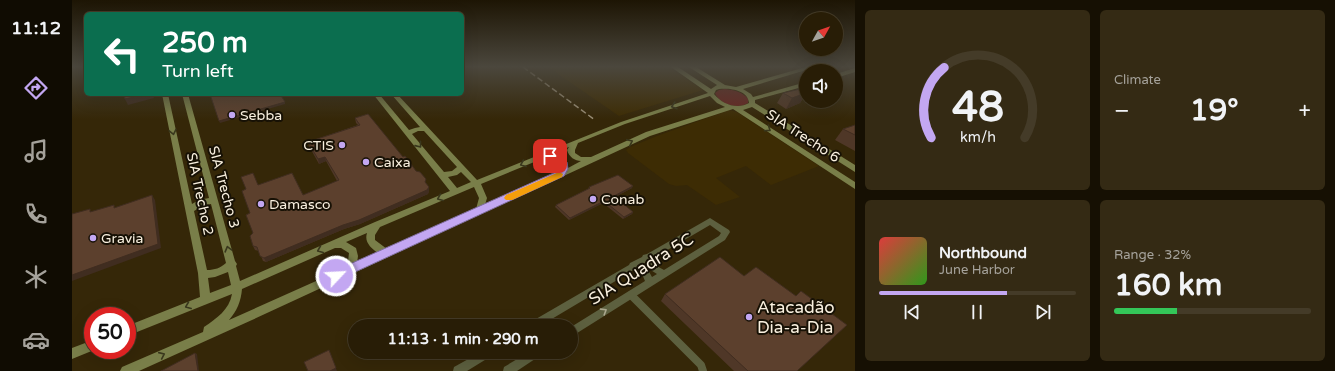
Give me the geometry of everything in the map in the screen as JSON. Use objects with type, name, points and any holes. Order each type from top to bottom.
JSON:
[{"type":"main road","name":"SIA Trecho 6","points":[[699,84],[711,93],[719,102],[734,107],[855,186]]},
{"type":"main road","points":[[720,84],[724,87]]},
{"type":"main road","points":[[136,327],[237,287],[378,224],[623,123],[711,93],[718,87],[736,89],[752,84]]},
{"type":"main road","points":[[126,371],[648,134],[734,107],[746,107],[752,102],[799,86]]},
{"type":"main road","name":"SIA Trecho 6","points":[[736,89],[746,93],[752,102],[855,169]]},
{"type":"main road","name":"SIA Trecho 2","points":[[165,96],[203,273],[205,299]]},
{"type":"main road","name":"SIA Trecho 3","points":[[186,96],[237,287]]},
{"type":"main road","points":[[378,96],[456,192]]},
{"type":"main road","points":[[396,96],[476,183],[483,198],[479,212]]},
{"type":"main road","points":[[409,133],[417,129],[426,129]]},
{"type":"main road","points":[[787,142],[803,136]]},
{"type":"main road","points":[[575,142],[571,150],[575,157],[585,159],[595,158]]},
{"type":"main road","points":[[543,155],[556,158],[563,162],[564,169],[561,174]]},
{"type":"main road","points":[[443,175],[454,173],[461,168]]},
{"type":"main road","points":[[190,209],[202,202],[214,201]]},
{"type":"main road","points":[[378,224],[370,235],[370,240],[373,245],[386,253]]},
{"type":"main road","points":[[335,244],[343,245],[353,251],[353,263],[348,270]]},
{"type":"main road","points":[[203,273],[210,275],[218,273],[232,264]]},
{"type":"main road","points":[[187,344],[220,322],[229,314],[235,305],[237,287]]},
{"type":"main road","points":[[72,354],[84,349]]},
{"type":"main road","points":[[72,360],[84,350]]},
{"type":"street","name":"SIA Quadra 5C","points":[[578,328],[722,238],[726,232],[710,221],[646,257]]},
{"type":"street","points":[[544,319],[646,257],[652,267],[663,274]]},
{"type":"street","points":[[633,266],[645,272],[650,283]]},
{"type":"street","points":[[631,295],[703,370]]},
{"type":"street","points":[[458,371],[478,359]]},
{"type":"street","points":[[508,371],[527,359]]},
{"type":"shaded area","points":[[573,84],[695,84],[703,90],[619,116]]},
{"type":"shaded area","points":[[725,89],[741,93],[748,99],[748,103],[734,106],[720,100],[715,93],[719,90]]},
{"type":"shaded area","points":[[729,110],[737,112],[819,166],[771,185],[746,166],[716,178],[740,197],[716,205],[687,185],[676,186],[669,184],[626,150],[657,136]]},
{"type":"building","points":[[799,89],[799,96],[792,98],[783,93]]},
{"type":"building","points":[[124,96],[138,96],[125,99]]},
{"type":"building","name":"Sebba","points":[[211,96],[281,96],[285,102],[219,121]]},
{"type":"building","points":[[368,114],[403,157],[405,156],[416,171],[420,172],[426,179],[425,182],[429,187],[427,190],[359,220],[343,225],[264,258],[260,256],[257,247],[253,246],[250,236],[253,233],[246,215],[250,213],[242,191],[246,189],[241,177],[253,173],[258,185],[292,173],[303,195],[339,180],[325,157],[318,159],[308,142],[360,125],[355,118]]},
{"type":"building","points":[[855,125],[855,135],[843,129]]},
{"type":"building","name":"Conab","points":[[618,175],[633,186],[614,196],[633,212],[624,217],[604,201],[570,218],[556,205],[590,188],[589,187]]},
{"type":"building","points":[[152,195],[158,244],[72,275],[72,214],[90,209],[90,212],[114,205],[114,208]]},
{"type":"building","name":"Atacadão Dia-a-Dia","points":[[720,257],[744,276],[756,267],[796,296],[801,291],[847,325],[797,371],[748,371],[665,294]]},
{"type":"building","points":[[329,350],[336,368],[330,371],[308,371],[304,362]]},
{"type":"building","points":[[195,353],[198,371],[161,371]]},
{"type":"railway","points":[[547,84],[595,120]]},
{"type":"slow traffic","points":[[509,198],[559,174]]},
{"type":"place","name":"Sebba","points":[[232,115]]},
{"type":"place","name":"CTIS","points":[[342,145]]},
{"type":"place","name":"Caixa","points":[[366,162]]},
{"type":"place","name":"Conab","points":[[593,199]]},
{"type":"place","name":"Damasco","points":[[261,204]]},
{"type":"place","name":"Gravia","points":[[93,238]]},
{"type":"place","name":"Atacadão Dia-a-Dia","points":[[749,317]]},
{"type":"route","points":[[336,276],[561,174],[564,169],[563,162],[550,156]]}]
